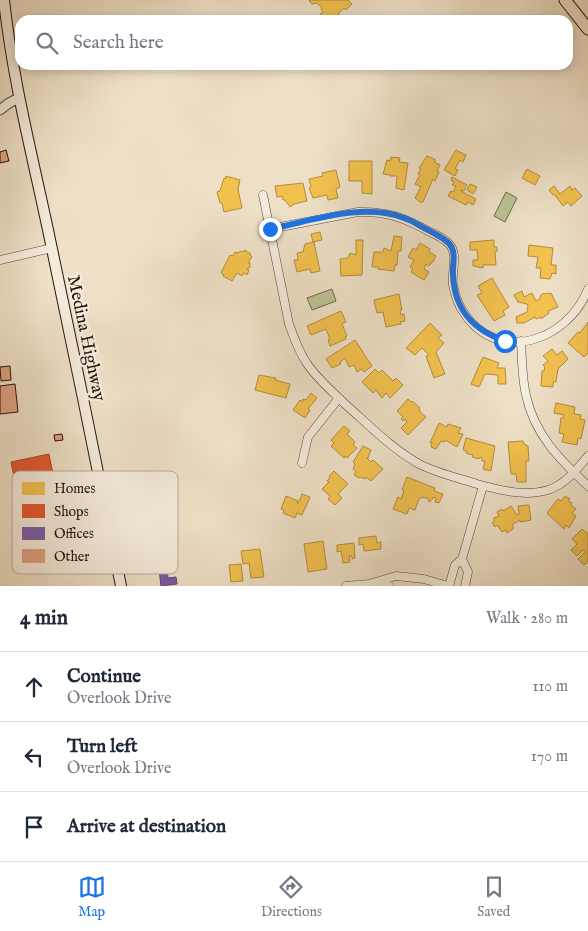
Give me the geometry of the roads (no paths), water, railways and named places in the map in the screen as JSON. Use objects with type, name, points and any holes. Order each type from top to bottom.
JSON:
[{"type":"main road","name":"Medina Highway","points":[[4,0],[19,98],[98,471]]},
{"type":"main road","points":[[565,0],[588,29]]},
{"type":"street","points":[[0,110],[19,98]]},
{"type":"street","points":[[263,195],[289,324],[296,345],[307,364],[339,398],[386,441],[403,454],[438,472],[483,486],[514,493],[534,493],[557,486],[588,456]]},
{"type":"street","points":[[270,229],[358,212],[373,211],[405,218],[442,238],[450,245],[453,250],[453,284],[457,299],[464,313],[475,326],[488,335],[505,341],[521,341],[541,337],[557,330],[571,318],[580,306],[588,289]]},
{"type":"street","points":[[0,260],[52,248]]},
{"type":"street","points":[[521,341],[523,378],[530,410],[537,426],[546,442],[588,486]]},
{"type":"street","points":[[302,463],[308,437],[339,398]]},
{"type":"street","points":[[446,586],[455,565],[462,559],[483,486]]},
{"type":"street","points":[[462,559],[468,572],[465,586]]},
{"type":"street","points":[[369,584],[396,576],[424,579],[446,586]]},
{"type":"street","points":[[346,586],[369,584],[389,586]]},
{"type":"street","points":[[425,586],[446,586]]}]
